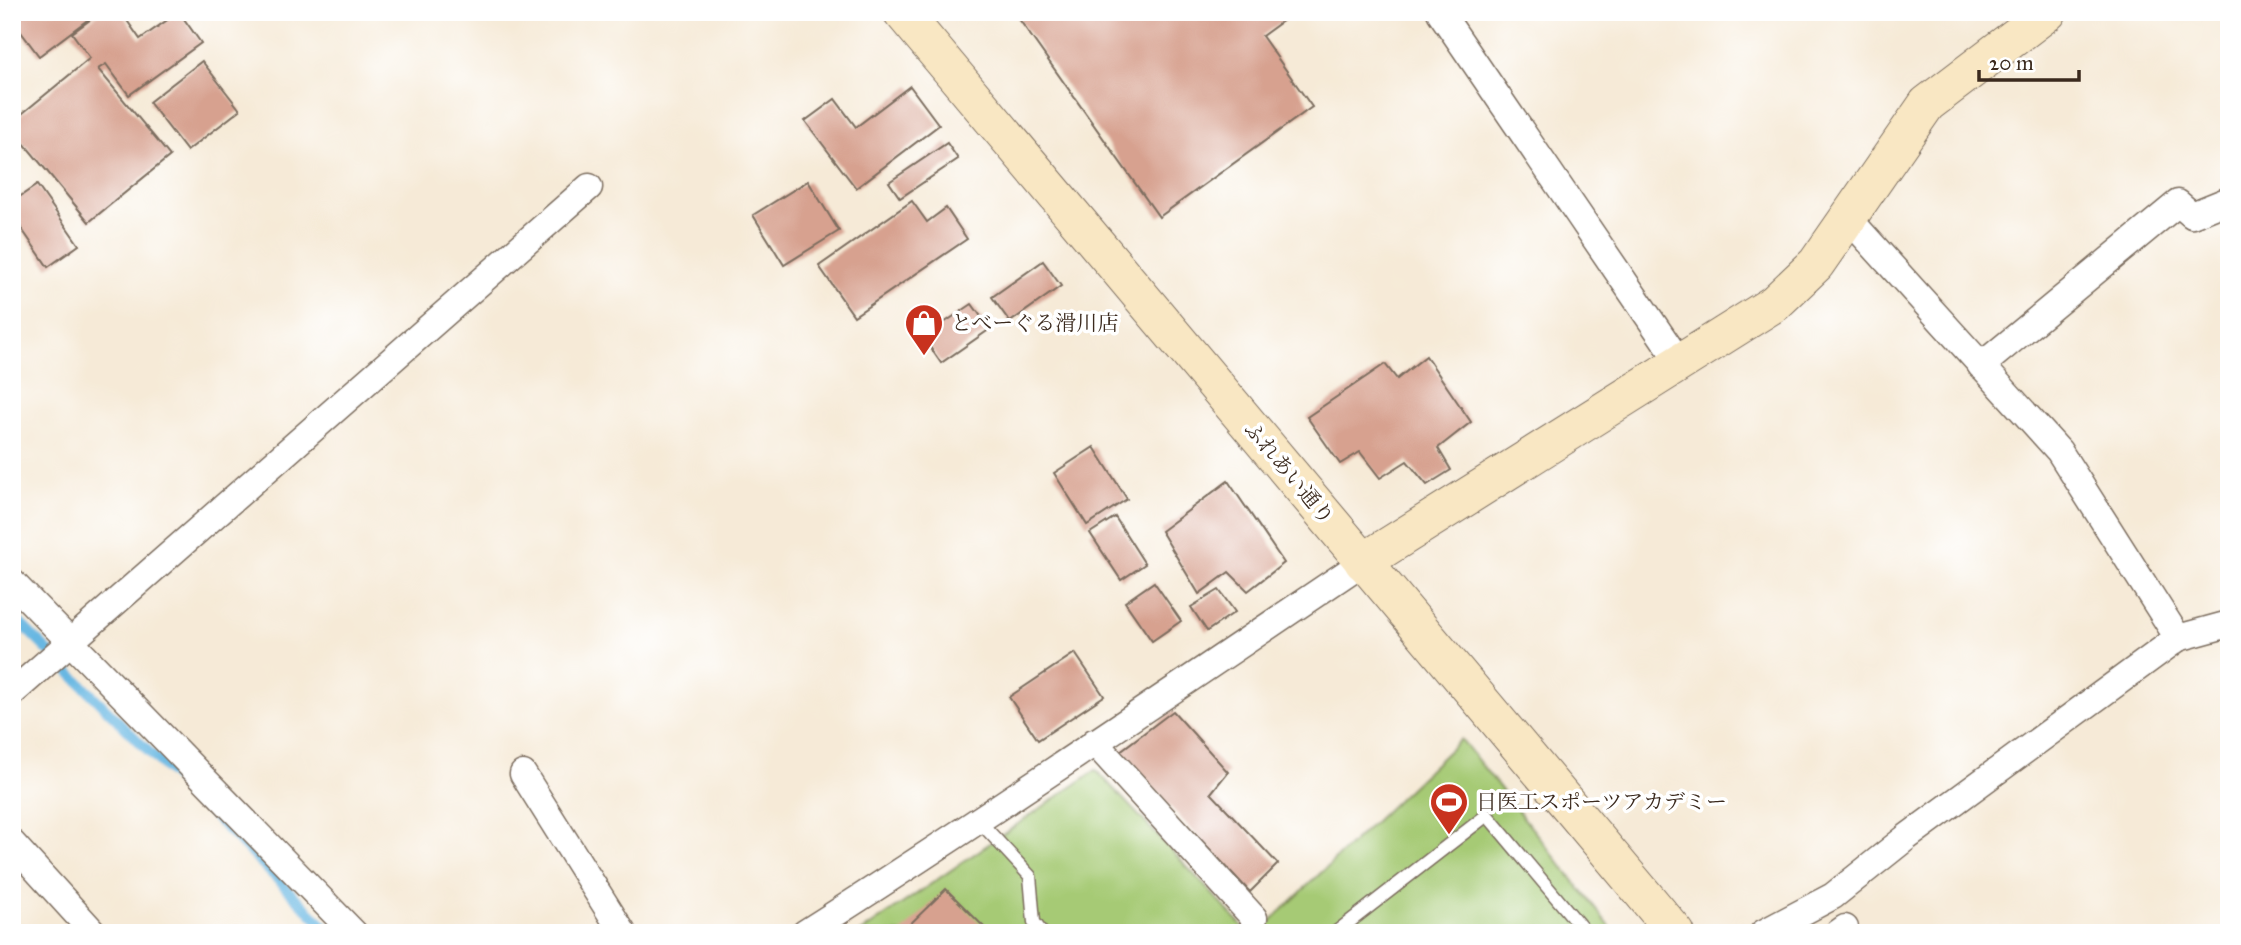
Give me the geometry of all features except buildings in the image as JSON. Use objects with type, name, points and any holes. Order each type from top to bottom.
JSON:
[{"type":"street","name":"ふれあい通り","points":[[902,12],[1676,933]]},
{"type":"street","points":[[1440,12],[1679,363]]},
{"type":"street","points":[[805,933],[980,822],[1094,742],[1363,562],[1775,303],[1816,264],[1927,104],[2048,12]]},
{"type":"street","points":[[12,693],[589,187]]},
{"type":"street","points":[[1981,366],[2178,203],[2192,215],[2229,200]]},
{"type":"street","points":[[1848,218],[2059,451],[2178,638]]},
{"type":"street","points":[[12,582],[354,933]]},
{"type":"street","points":[[1763,933],[1833,897],[1908,837],[2178,638],[2229,624]]},
{"type":"street","points":[[1094,742],[1254,918]]},
{"type":"street","points":[[523,774],[623,933]]},
{"type":"street","points":[[12,843],[94,933]]},
{"type":"lane","points":[[1335,933],[1487,815],[1586,933]]},
{"type":"lane","points":[[980,822],[1030,876],[1034,922],[1042,933]]},
{"type":"green space","name":"日医工スポーツアカデミー","points":[[1461,739],[1615,933],[1258,933]]},
{"type":"green space","points":[[1096,770],[1249,933],[860,933]]},
{"type":"waterway","points":[[12,615],[331,933]]},
{"type":"place","name":"とべーぐる滑川店","points":[[924,357]]},
{"type":"place","name":"日医工スポーツアカデミー","points":[[1449,836]]}]
